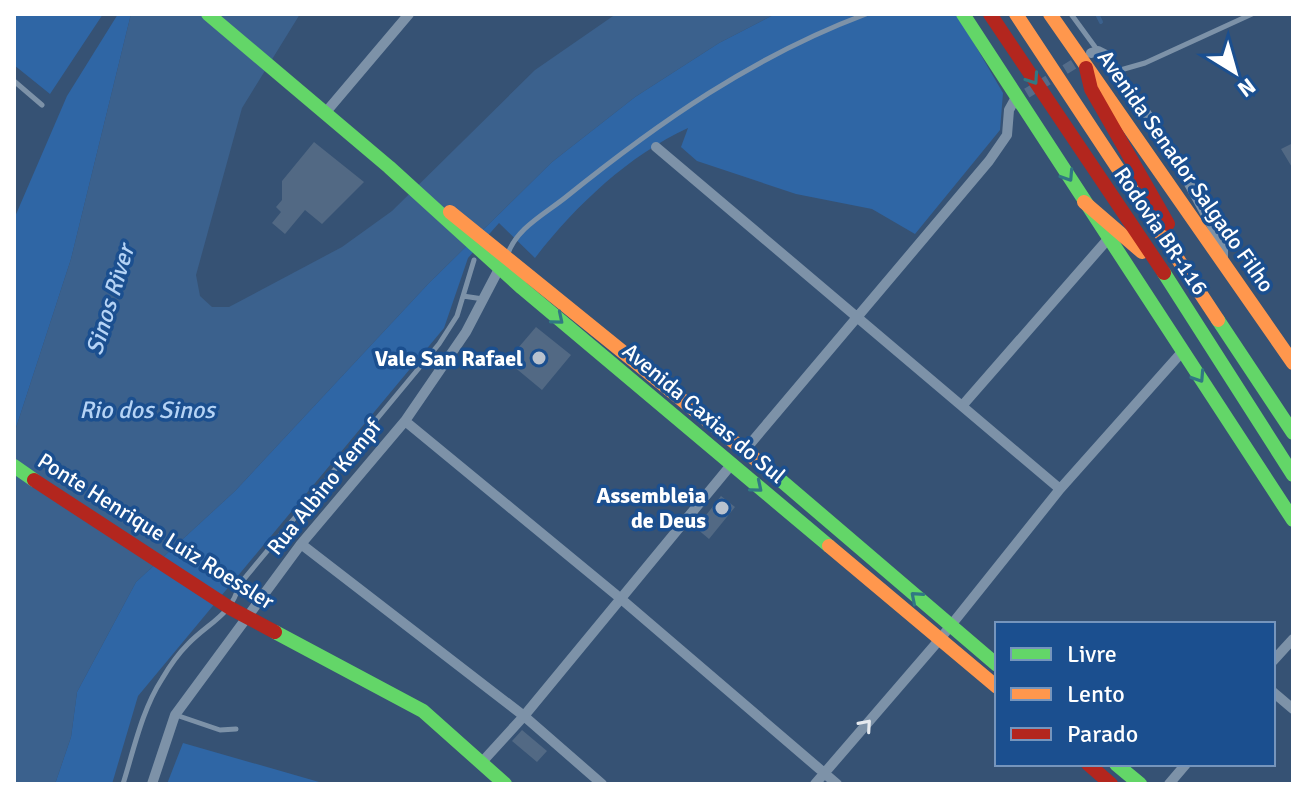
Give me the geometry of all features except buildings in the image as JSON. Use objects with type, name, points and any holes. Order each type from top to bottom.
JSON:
[{"type":"main road","name":"Avenida Caxias do Sul","points":[[208,14],[326,112],[477,248],[503,262],[745,450],[995,663]]},
{"type":"main road","points":[[963,14],[1293,520]]},
{"type":"main road","name":"Rodovia BR-116","points":[[990,14],[1162,270],[1293,475]]},
{"type":"main road","name":"Rodovia BR-116","points":[[1016,14],[1293,433]]},
{"type":"main road","name":"Avenida Senador Salgado Filho","points":[[1050,14],[1069,43],[1092,58],[1293,363]]},
{"type":"main road","points":[[1092,58],[1091,89],[1175,237],[1179,261]]},
{"type":"main road","points":[[1084,202],[1162,270]]},
{"type":"main road","name":"Avenida Caxias do Sul","points":[[503,262],[731,465],[995,685]]},
{"type":"main road","name":"Ponte Henrique Luiz Roessler","points":[[14,466],[230,608],[423,711],[505,784]]},
{"type":"main road","points":[[1090,766],[1111,784]]},
{"type":"main road","points":[[1118,766],[1140,784]]},
{"type":"street","points":[[326,112],[409,14]]},
{"type":"street","points":[[1092,58],[1106,55],[1167,143],[1223,246],[1223,260]]},
{"type":"street","points":[[745,450],[989,161],[1010,127],[1009,110],[1014,101]]},
{"type":"street","points":[[656,147],[1060,489]]},
{"type":"street","points":[[962,406],[1108,239]]},
{"type":"street","name":"Rua Albino Kempf","points":[[152,784],[175,715],[301,544],[405,421],[466,332],[503,262]]},
{"type":"street","points":[[815,784],[940,639],[1060,489],[1182,352]]},
{"type":"street","points":[[405,421],[620,598],[837,784]]},
{"type":"street","points":[[482,762],[524,716],[731,465]]},
{"type":"street","points":[[301,544],[524,716],[602,784]]},
{"type":"street","points":[[1275,659],[1293,639]]},
{"type":"street","points":[[1275,694],[1293,709]]},
{"type":"street","points":[[1169,784],[1184,766]]},
{"type":"lane","points":[[503,262],[523,229],[647,133],[724,82],[866,14]]},
{"type":"lane","points":[[1071,14],[1092,58]]},
{"type":"lane","points":[[1116,71],[1145,63],[1252,14]]},
{"type":"lane","points":[[14,81],[42,105]]},
{"type":"lane","points":[[647,133],[656,147]]},
{"type":"lane","points":[[123,784],[148,706],[161,680],[185,646],[218,621],[236,597],[239,585],[439,344],[457,316],[477,248]]},
{"type":"lane","points":[[463,296],[484,299]]},
{"type":"lane","points":[[175,715],[220,730],[236,729]]},
{"type":"shaded area","points":[[14,14],[103,14],[50,94],[14,65]]},
{"type":"shaded area","points":[[118,14],[131,14],[71,259],[14,434],[14,219],[67,96]]},
{"type":"shaded area","points":[[775,14],[957,14],[1003,93],[1000,130],[915,234],[872,209],[796,194],[697,161],[681,147],[688,128],[645,153],[604,184],[567,220],[535,258],[499,223],[468,258],[444,328],[138,696],[112,784],[55,784],[71,737],[77,692],[136,582],[235,491],[428,284],[552,162],[635,97],[719,43]]},
{"type":"shaded area","points":[[183,743],[326,784],[167,784]]},
{"type":"water","name":"Rio dos Sinos","points":[[131,14],[300,14],[242,108],[196,275],[200,296],[212,307],[229,307],[342,247],[392,211],[535,70],[616,14],[775,14],[719,43],[635,97],[552,162],[428,284],[235,491],[136,582],[77,692],[71,737],[55,784],[14,784],[14,434],[71,259]]},
{"type":"waterway","points":[[1097,14],[1101,22]]},
{"type":"tunnel","points":[[1014,101],[1087,56]]},
{"type":"traffic: fast","points":[[208,14],[389,167],[522,288],[829,546]]},
{"type":"traffic: fast","points":[[963,14],[1293,520]]},
{"type":"traffic: fast","points":[[1164,273],[1293,475]]},
{"type":"traffic: fast","points":[[1218,320],[1293,433]]},
{"type":"traffic: fast","points":[[14,466],[34,480]]},
{"type":"traffic: fast","points":[[770,471],[995,663]]},
{"type":"traffic: fast","points":[[275,632],[423,711],[505,784]]},
{"type":"traffic: fast","points":[[1118,766],[1140,784]]},
{"type":"traffic: slow","points":[[1016,14],[1218,320]]},
{"type":"traffic: slow","points":[[1050,14],[1293,363]]},
{"type":"traffic: slow","points":[[1084,202],[1142,252]]},
{"type":"traffic: slow","points":[[450,212],[770,471]]},
{"type":"traffic: slow","points":[[829,546],[995,685]]},
{"type":"traffic: jam","points":[[990,14],[1164,273]]},
{"type":"traffic: jam","points":[[1086,68],[1091,89],[1168,224]]},
{"type":"traffic: jam","points":[[34,480],[230,608],[275,632]]},
{"type":"traffic: jam","points":[[1090,766],[1111,784]]},
{"type":"place","name":"Vale San Rafael","points":[[539,358]]},
{"type":"place","name":"Assembleia de Deus","points":[[722,508]]},
{"type":"water label","name":"Sinos River","points":[[110,300]]}]
